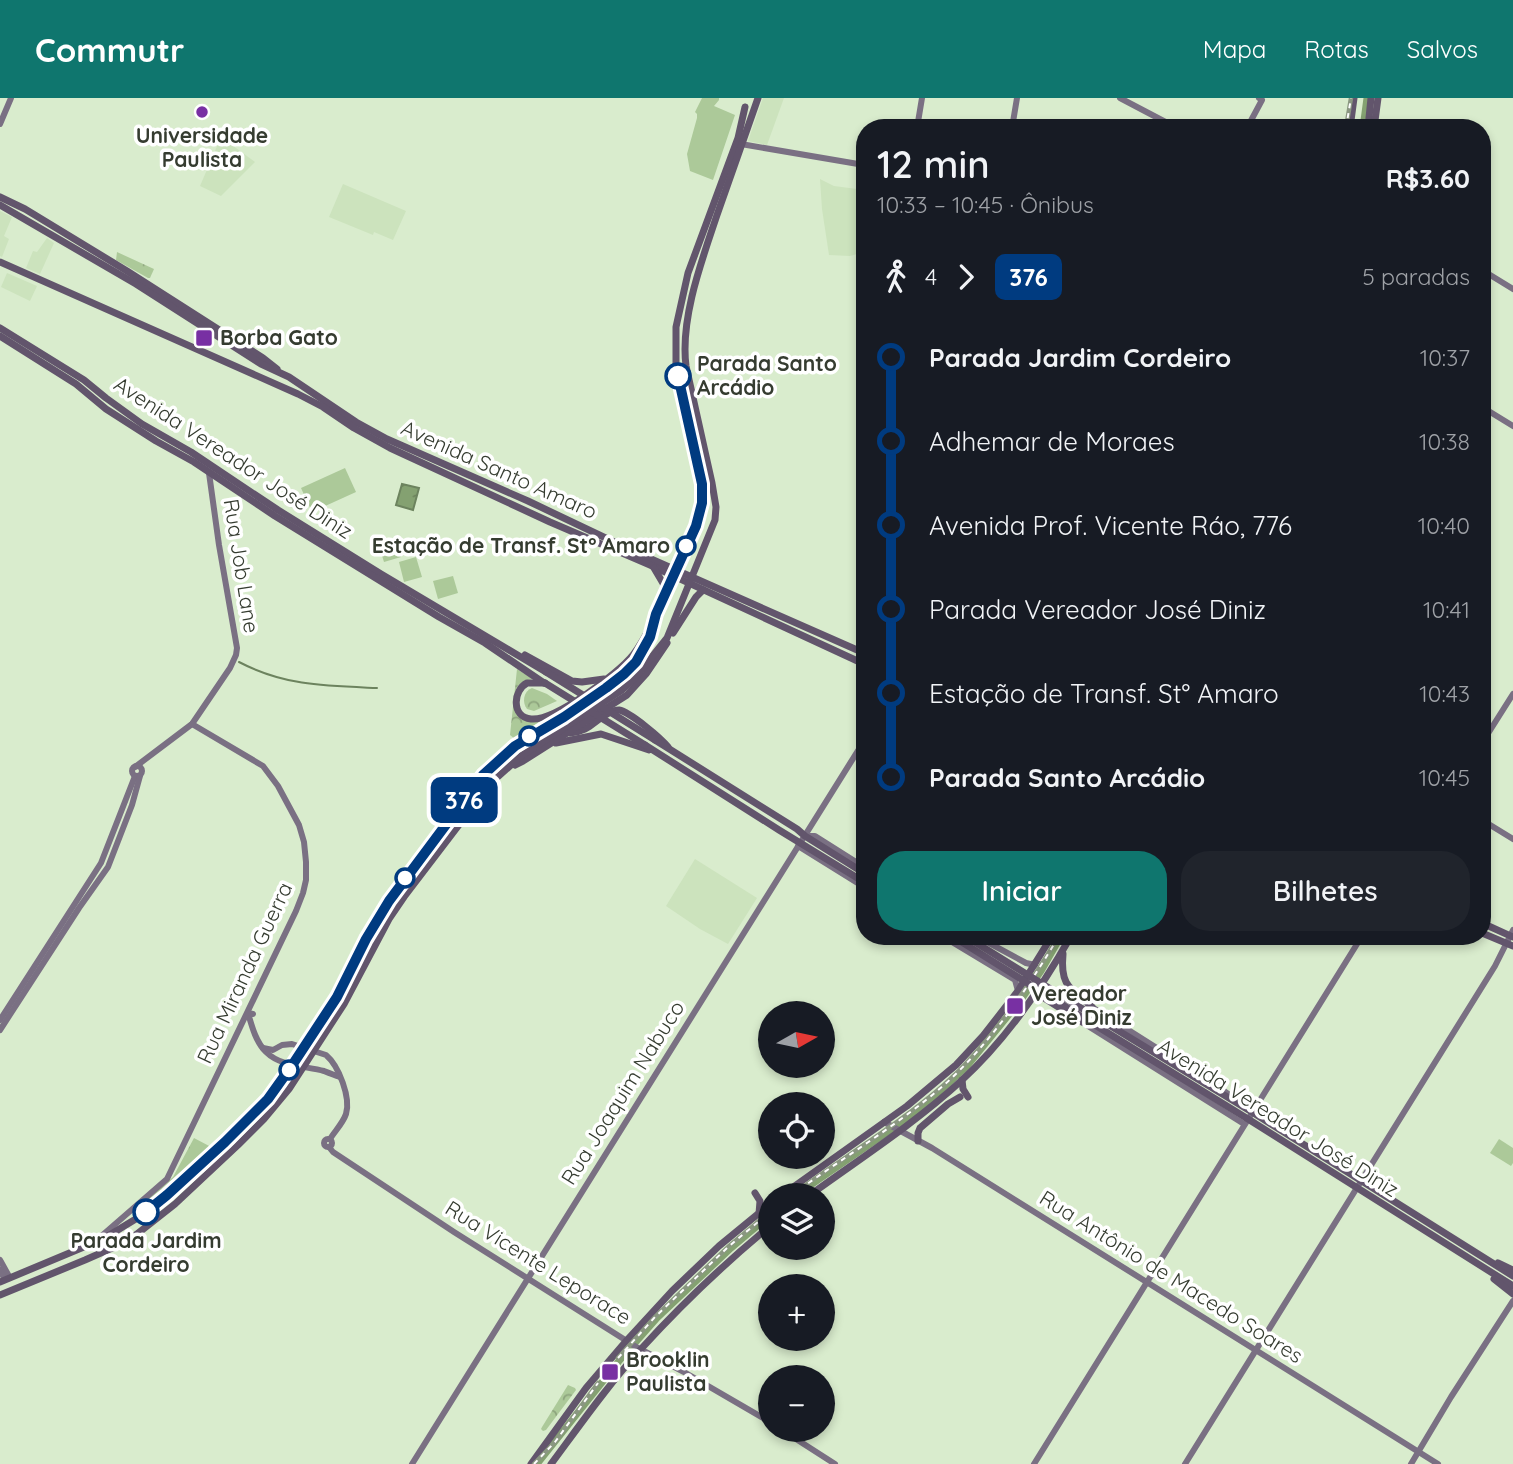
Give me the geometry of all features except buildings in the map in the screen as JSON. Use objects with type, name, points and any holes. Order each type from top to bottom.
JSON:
[{"type":"main road","points":[[722,180],[748,98]]},
{"type":"main road","points":[[495,763],[525,739],[553,723],[618,671],[632,656],[656,614],[696,526],[702,503],[702,484],[676,364],[676,330],[688,273],[722,180],[758,98]]},
{"type":"main road","points":[[1354,119],[1357,98]]},
{"type":"main road","points":[[1369,119],[1371,98]]},
{"type":"main road","points":[[1375,119],[1378,98]]},
{"type":"main road","points":[[657,659],[716,514],[688,374],[685,340],[701,265],[740,141],[745,107]]},
{"type":"main road","name":"Avenida Santo Amaro","points":[[0,197],[24,209],[106,263],[263,358],[356,422],[387,439],[516,496],[674,573],[712,586],[856,649]]},
{"type":"main road","name":"Avenida Santo Amaro","points":[[0,205],[106,263]]},
{"type":"main road","name":"Avenida Santo Amaro","points":[[0,262],[323,407],[354,428],[390,447],[550,522],[658,565]]},
{"type":"main road","name":"Avenida Vereador José Diniz","points":[[0,328],[84,380],[142,424],[191,452],[278,510],[787,822],[802,842],[856,876]]},
{"type":"main road","name":"Avenida Vereador José Diniz","points":[[0,336],[76,384],[106,409],[156,441],[485,643],[779,831],[856,869]]},
{"type":"main road","points":[[702,503],[707,501],[710,504],[713,525]]},
{"type":"main road","points":[[667,590],[658,565],[674,559],[684,551]]},
{"type":"main road","points":[[699,559],[700,571],[712,586]]},
{"type":"main road","name":"Avenida Santo Amaro","points":[[691,580],[703,590],[856,660]]},
{"type":"main road","points":[[672,627],[703,590]]},
{"type":"main road","points":[[0,1295],[119,1245],[153,1223],[264,1119],[289,1089],[344,1004],[389,919],[491,783],[521,755],[583,723],[627,695],[657,659],[686,612]]},
{"type":"main road","points":[[5,1280],[94,1243],[139,1217],[244,1124],[268,1099],[293,1064],[337,997],[366,939],[389,901],[472,788],[507,747],[563,715],[624,674],[636,662],[650,637],[656,614]]},
{"type":"main road","points":[[543,681],[527,682],[519,688],[516,705],[521,715],[532,719],[563,715],[622,690],[667,638]]},
{"type":"main road","points":[[505,649],[525,655],[572,681],[608,678]]},
{"type":"main road","points":[[627,695],[626,708],[631,716]]},
{"type":"main road","points":[[505,769],[523,761],[564,732],[586,730],[612,711],[621,710],[631,716],[662,739],[670,750]]},
{"type":"main road","points":[[563,715],[583,723]]},
{"type":"main road","points":[[563,715],[564,732]]},
{"type":"main road","points":[[553,723],[564,732]]},
{"type":"main road","points":[[548,745],[601,734],[653,750]]},
{"type":"main road","points":[[1491,928],[1511,938]]},
{"type":"main road","points":[[1491,935],[1511,938]]},
{"type":"main road","name":"Avenida Vereador José Diniz","points":[[971,945],[1513,1286]]},
{"type":"main road","points":[[799,1183],[886,1123],[969,1052],[1018,991],[1047,945]]},
{"type":"main road","points":[[826,1183],[916,1119],[962,1080],[1012,1026],[1036,994],[1066,945]]},
{"type":"main road","points":[[1063,951],[1065,982],[1085,1015]]},
{"type":"main road","points":[[1046,999],[1046,995],[1057,984],[1065,982]]},
{"type":"main road","points":[[1036,994],[1085,1015]]},
{"type":"main road","name":"Avenida Vereador José Diniz","points":[[1085,1015],[1238,1103],[1248,1118],[1361,1180],[1513,1276]]},
{"type":"main road","points":[[946,1094],[968,1097],[962,1080]]},
{"type":"main road","points":[[918,1140],[920,1128],[960,1097]]},
{"type":"main road","points":[[916,1119],[914,1131],[918,1140]]},
{"type":"main road","points":[[755,1193],[758,1198]]},
{"type":"main road","points":[[531,1464],[586,1388],[672,1291],[719,1246],[758,1215]]},
{"type":"main road","points":[[551,1464],[640,1348],[758,1236]]},
{"type":"main road","points":[[1485,1258],[1513,1270]]},
{"type":"main road","points":[[1484,1269],[1513,1294]]},
{"type":"street","points":[[0,124],[12,98]]},
{"type":"street","points":[[918,119],[922,98]]},
{"type":"street","points":[[1014,119],[1017,98]]},
{"type":"street","points":[[1120,98],[1160,119]]},
{"type":"street","points":[[1251,119],[1261,99]]},
{"type":"street","points":[[740,141],[856,163]]},
{"type":"street","points":[[1491,276],[1513,289]]},
{"type":"street","points":[[1491,413],[1513,426]]},
{"type":"street","name":"Rua Job Lane","points":[[77,906],[105,855],[138,772],[149,755],[192,724],[230,668],[237,652],[209,473]]},
{"type":"street","points":[[1491,729],[1513,694]]},
{"type":"street","name":"Rua Miranda Guerra","points":[[94,1243],[167,1179],[249,1018],[256,996],[299,904],[306,880],[305,852],[299,825],[278,786],[263,766],[192,724]]},
{"type":"street","name":"Rua Joaquim Nabuco","points":[[412,1464],[856,754]]},
{"type":"street","points":[[1491,826],[1513,839]]},
{"type":"street","name":"Avenida Vereador José Diniz","points":[[856,862],[815,836],[802,842],[856,881]]},
{"type":"street","points":[[0,1020],[77,906]]},
{"type":"street","points":[[0,1030],[77,906]]},
{"type":"street","points":[[1185,1464],[1511,938]]},
{"type":"street","points":[[957,945],[1015,980],[1018,991]]},
{"type":"street","points":[[993,945],[1035,965]]},
{"type":"street","points":[[1034,1464],[1356,945]]},
{"type":"street","points":[[1015,980],[1026,963]]},
{"type":"street","points":[[249,1018],[255,1035],[267,1053],[293,1064],[340,1077]]},
{"type":"street","points":[[262,1048],[270,1051],[286,1044],[329,1057],[344,1086]]},
{"type":"street","points":[[276,1058],[277,1049]]},
{"type":"street","points":[[324,1071],[330,1067],[332,1060]]},
{"type":"street","points":[[332,1074],[344,1086]]},
{"type":"street","name":"Rua Vicente Leporace","points":[[344,1086],[348,1102],[346,1115],[329,1143],[333,1153],[628,1341],[758,1415]]},
{"type":"street","name":"Rua Antônio de Macedo Soares","points":[[886,1123],[932,1148],[1438,1464]]},
{"type":"street","points":[[0,1260],[5,1280]]},
{"type":"street","points":[[0,1270],[5,1280]]},
{"type":"street","points":[[1411,1464],[1513,1301]]},
{"type":"street","points":[[801,1442],[835,1464]]},
{"type":"shaded area","points":[[763,98],[784,98],[767,145],[748,141]]},
{"type":"shaded area","points":[[221,137],[255,162],[221,196],[200,186]]},
{"type":"shaded area","points":[[820,179],[834,186],[856,189],[856,254],[850,256],[829,255]]},
{"type":"shaded area","points":[[343,184],[406,211],[393,240],[329,217]]},
{"type":"shaded area","points":[[0,211],[12,217],[4,236],[9,239],[2,257],[0,256]]},
{"type":"shaded area","points":[[47,238],[54,243],[40,274],[26,268],[33,251],[37,252]]},
{"type":"shaded area","points":[[7,273],[37,286],[30,301],[1,287]]},
{"type":"shaded area","points":[[695,859],[757,898],[728,944],[666,906]]},
{"type":"green space","points":[[702,98],[719,98],[714,106],[735,115],[713,180],[690,171],[687,154],[697,118],[695,112]]},
{"type":"green space","points":[[117,252],[154,269],[150,278],[116,260]]},
{"type":"green space","points":[[345,468],[356,492],[312,512],[301,488]]},
{"type":"green space","points":[[396,538],[401,557],[384,562],[378,543]]},
{"type":"green space","points":[[416,557],[422,577],[404,582],[399,562]]},
{"type":"green space","points":[[453,576],[458,593],[438,599],[433,581]]},
{"type":"green space","points":[[517,669],[533,679],[520,684],[515,693],[520,717],[543,719],[515,739],[510,735]]},
{"type":"green space","points":[[532,688],[557,701],[534,711],[527,709],[524,697]]},
{"type":"green space","points":[[194,1138],[213,1148],[139,1213],[136,1209],[173,1177]]},
{"type":"green space","points":[[1499,1139],[1513,1148],[1511,1166],[1490,1153]]},
{"type":"green space","points":[[568,1385],[576,1390],[543,1431],[542,1427]]},
{"type":"water","points":[[402,484],[419,488],[413,510],[396,505]]},
{"type":"waterway","points":[[1364,119],[1367,98]]},
{"type":"waterway","points":[[239,662],[289,680],[377,688]]},
{"type":"waterway","points":[[813,1183],[909,1117],[967,1066],[1020,1001],[1056,945]]},
{"type":"waterway","points":[[537,1464],[657,1318],[758,1225]]},
{"type":"railway","points":[[1348,119],[1351,98]]},
{"type":"railway","points":[[809,1183],[907,1114],[961,1069],[1007,1015],[1053,945]]},
{"type":"railway","points":[[618,1358],[655,1317],[758,1222]]},
{"type":"railway","points":[[534,1464],[555,1442],[598,1383]]},
{"type":"bus line","name":"376","points":[[146,1212],[225,1142],[268,1099],[337,997],[376,920],[483,775],[515,746],[606,688],[636,662],[650,637],[656,614],[696,526],[702,503],[702,484],[678,376]]},
{"type":"place","name":"Universidade Paulista","points":[[202,112]]},
{"type":"place","name":"Borba Gato","points":[[204,338]]},
{"type":"place","name":"Parada Santo Arcádio","points":[[678,376]]},
{"type":"place","name":"Estação de Transf. St° Amaro","points":[[686,546]]},
{"type":"place","name":"Vereador José Diniz","points":[[1015,1006]]},
{"type":"place","name":"Parada Jardim Cordeiro","points":[[146,1212]]},
{"type":"place","name":"Brooklin Paulista","points":[[610,1372]]}]
